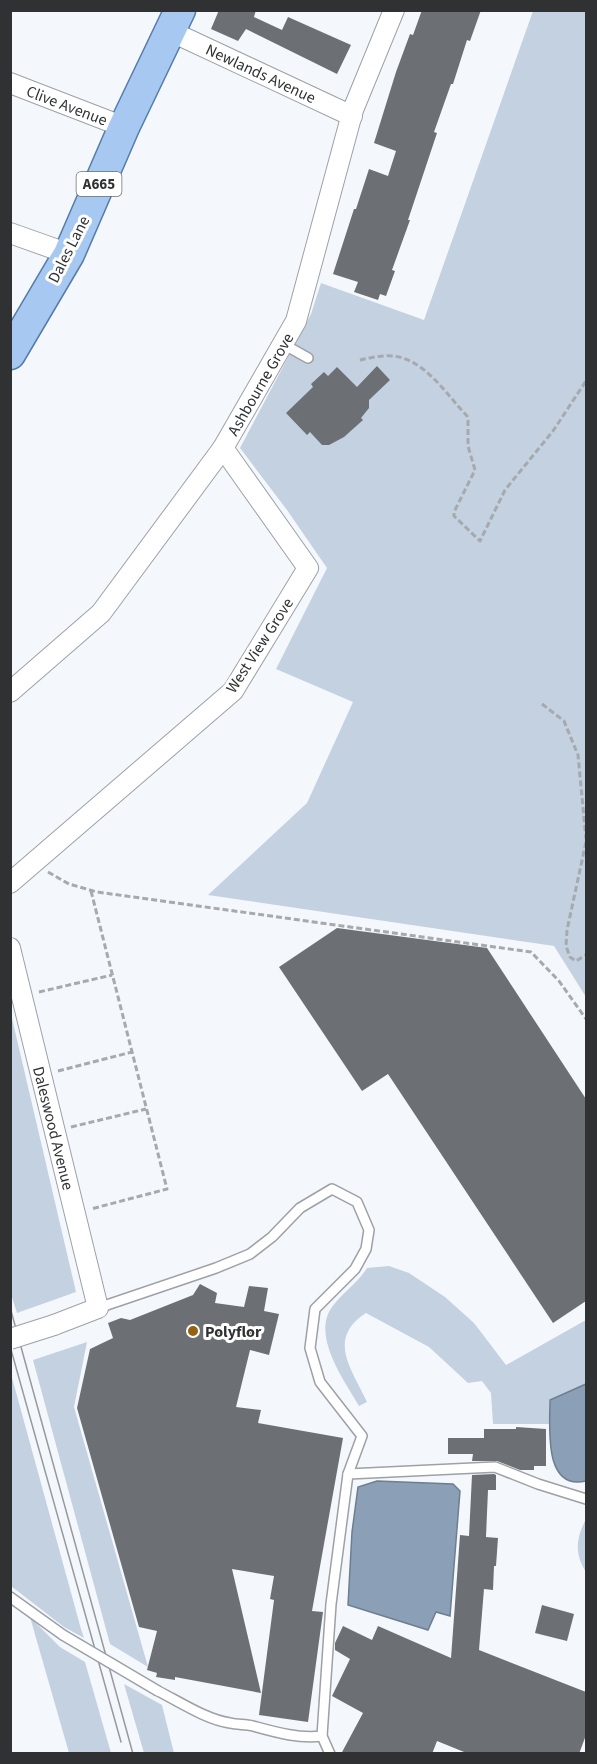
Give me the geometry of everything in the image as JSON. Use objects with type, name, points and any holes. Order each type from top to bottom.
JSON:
[{"type":"main road","name":"Dales Lane","points":[[10,354],[69,254],[124,127],[175,21]]},
{"type":"street","name":"Ashbourne Grove","points":[[10,692],[101,613],[223,448],[296,321],[352,116],[394,10]]},
{"type":"street","name":"Newlands Avenue","points":[[175,21],[352,116]]},
{"type":"street","name":"Clive Avenue","points":[[10,83],[124,127]]},
{"type":"street","points":[[10,233],[69,254]]},
{"type":"street","name":"West View Grove","points":[[10,883],[233,691],[308,568],[223,448]]},
{"type":"street","name":"Daleswood Avenue","points":[[10,948],[98,1308]]},
{"type":"street","points":[[10,1339],[98,1308]]},
{"type":"lane","points":[[283,344],[308,358]]},
{"type":"lane","points":[[98,1308],[216,1268],[250,1254],[272,1237],[300,1208],[332,1189],[357,1202],[369,1230],[366,1249],[355,1269],[315,1309],[310,1348],[320,1382],[362,1436],[348,1474],[331,1604],[322,1736],[330,1754]]},
{"type":"lane","points":[[348,1474],[495,1467],[586,1499]]},
{"type":"lane","points":[[10,1598],[63,1635],[158,1691],[205,1714],[230,1723],[245,1724],[277,1733],[322,1736]]},
{"type":"path","points":[[360,360],[386,356],[406,359],[430,375],[466,416],[468,447],[475,470],[454,516],[480,541],[505,490],[553,431],[586,381]]},
{"type":"path","points":[[542,704],[564,721],[578,755],[586,840],[567,930],[566,946],[570,957],[576,961],[586,955]]},
{"type":"path","points":[[33,864],[69,884],[90,890],[531,952],[559,981],[586,1019]]},
{"type":"path","points":[[75,1213],[167,1190],[90,890]]},
{"type":"path","points":[[22,996],[112,975]]},
{"type":"path","points":[[41,1075],[132,1052]]},
{"type":"path","points":[[55,1131],[146,1109]]},
{"type":"shaded area","points":[[533,11],[586,11],[586,997],[554,946],[208,895],[307,803],[353,702],[276,669],[327,568],[240,448],[311,314],[321,283],[424,320]]},
{"type":"shaded area","points":[[11,1014],[76,1292],[17,1313],[10,1291]]},
{"type":"shaded area","points":[[389,1266],[409,1273],[445,1297],[474,1323],[506,1365],[586,1320],[586,1384],[549,1400],[550,1424],[493,1424],[491,1393],[482,1381],[468,1383],[429,1347],[366,1313],[354,1323],[347,1333],[345,1344],[350,1366],[367,1402],[359,1406],[332,1358],[325,1331],[327,1319],[332,1307],[367,1268]]},
{"type":"shaded area","points":[[87,1342],[74,1407],[148,1667],[110,1644],[33,1360]]},
{"type":"shaded area","points":[[11,1374],[84,1638],[64,1627],[11,1586]]},
{"type":"shaded area","points":[[586,1384],[586,1481],[572,1481],[562,1476],[552,1454],[550,1400]]},
{"type":"shaded area","points":[[377,1481],[453,1484],[460,1491],[450,1616],[436,1612],[428,1630],[348,1605],[352,1532],[358,1487]]},
{"type":"shaded area","points":[[586,1519],[586,1572],[578,1552],[578,1539]]},
{"type":"shaded area","points":[[30,1617],[60,1647],[85,1662],[111,1753],[69,1753]]},
{"type":"shaded area","points":[[124,1684],[162,1705],[174,1753],[144,1753]]},
{"type":"building","points":[[219,10],[256,10],[254,17],[282,30],[288,17],[351,45],[337,74],[246,29],[238,41],[211,29]]},
{"type":"building","points":[[422,10],[481,10],[470,41],[467,40],[434,132],[437,133],[392,270],[395,271],[386,296],[380,294],[378,300],[354,292],[358,282],[333,274],[369,169],[388,176],[396,151],[374,143],[396,72]]},
{"type":"building","points":[[377,366],[390,380],[369,400],[369,408],[361,418],[363,420],[344,437],[329,445],[322,445],[310,432],[307,435],[286,413],[313,387],[311,384],[324,372],[328,376],[337,367],[357,387]]},
{"type":"building","points":[[337,928],[487,948],[586,1099],[586,1301],[553,1323],[388,1074],[362,1091],[279,967]]},
{"type":"building","points":[[200,1284],[217,1293],[215,1303],[244,1307],[249,1286],[268,1288],[264,1311],[279,1314],[269,1355],[250,1350],[236,1407],[261,1410],[258,1423],[343,1438],[312,1611],[323,1612],[308,1722],[259,1715],[274,1600],[270,1599],[274,1576],[232,1569],[261,1693],[175,1677],[175,1680],[156,1677],[157,1673],[147,1670],[157,1631],[139,1627],[77,1408],[90,1349],[113,1338],[108,1323],[121,1318],[130,1320],[193,1295]]},
{"type":"building","points":[[516,1427],[546,1429],[546,1466],[534,1466],[534,1470],[520,1470],[497,1461],[472,1461],[473,1454],[448,1454],[448,1438],[484,1438],[484,1429],[516,1429]]},
{"type":"building","points":[[472,1475],[496,1475],[496,1490],[488,1490],[486,1537],[498,1538],[496,1566],[494,1566],[493,1590],[484,1589],[479,1650],[586,1692],[586,1735],[579,1754],[469,1754],[437,1741],[432,1754],[341,1754],[363,1713],[332,1696],[350,1659],[335,1650],[335,1643],[343,1626],[372,1640],[378,1626],[451,1658],[460,1535],[469,1536]]},
{"type":"building","points":[[542,1605],[574,1614],[567,1641],[535,1633]]},
{"type":"tram line","points":[[10,1307],[133,1754]]},
{"type":"tram line","points":[[10,1346],[121,1742]]},
{"type":"place","name":"Polyflor","points":[[193,1331]]}]
